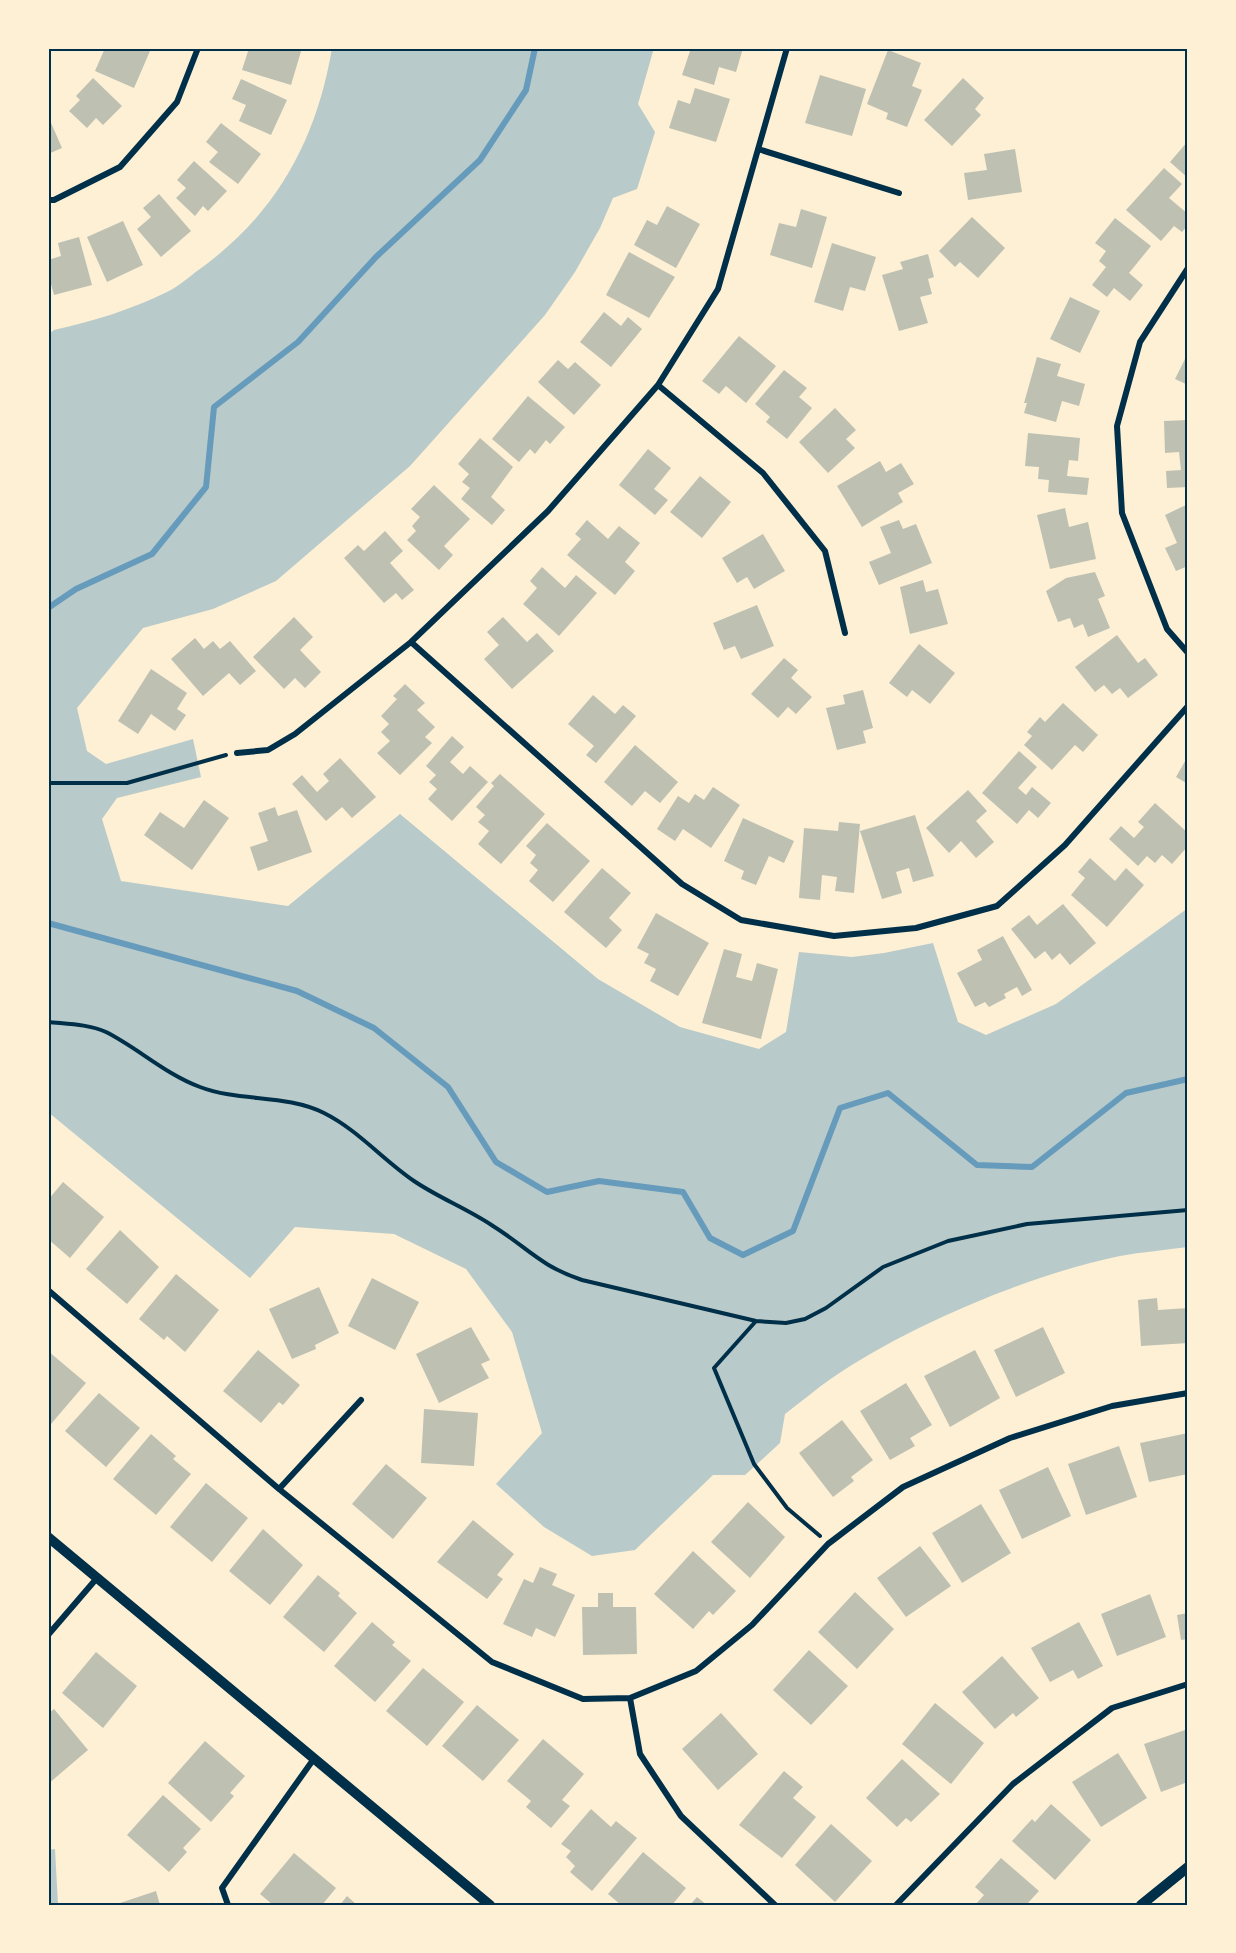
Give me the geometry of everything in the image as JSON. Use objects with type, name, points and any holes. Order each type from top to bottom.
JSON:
[{"type":"street","points":[[48,200],[54,200],[120,167],[177,102],[198,48]]},
{"type":"street","points":[[237,753],[268,750],[295,734],[411,642],[548,511],[658,385],[718,289],[787,48]]},
{"type":"street","points":[[758,149],[899,193]]},
{"type":"street","points":[[1188,268],[1140,342],[1117,426],[1122,513],[1167,629],[1188,653]]},
{"type":"street","points":[[658,385],[763,473],[825,550],[846,633]]},
{"type":"street","points":[[411,642],[682,884],[741,920],[834,936],[916,928],[997,906],[1065,845],[1188,706]]},
{"type":"street","points":[[48,1290],[279,1489],[492,1662],[583,1699],[630,1698],[696,1671],[753,1625],[828,1544],[903,1487],[1010,1438],[1112,1406],[1188,1393]]},
{"type":"street","points":[[279,1489],[361,1400]]},
{"type":"street","points":[[48,1537],[313,1760],[490,1905]]},
{"type":"street","points":[[48,1635],[97,1578]]},
{"type":"street","points":[[896,1905],[1013,1784],[1112,1708],[1188,1684]]},
{"type":"street","points":[[630,1698],[640,1754],[681,1816],[776,1905]]},
{"type":"street","points":[[228,1905],[222,1888],[313,1760]]},
{"type":"street","points":[[1141,1905],[1188,1867]]},
{"type":"path","points":[[48,783],[128,783],[237,753]]},
{"type":"path","points":[[48,1022],[88,1026],[105,1032],[170,1073],[200,1088],[236,1096],[295,1103],[323,1113],[353,1132],[415,1181],[494,1226],[556,1271],[582,1280],[756,1321],[786,1323],[805,1319],[883,1267],[948,1241],[1027,1224],[1188,1210]]},
{"type":"path","points":[[756,1321],[714,1368],[754,1464],[787,1508],[828,1544]]},
{"type":"shaded area","points":[[332,48],[654,48],[638,104],[655,132],[637,189],[613,198],[600,228],[575,272],[545,315],[410,466],[276,581],[213,609],[143,628],[77,708],[87,751],[106,764],[193,739],[201,777],[117,798],[102,819],[121,881],[288,906],[400,814],[598,979],[680,1027],[759,1049],[786,1032],[799,952],[852,957],[933,943],[958,1022],[986,1035],[1056,1004],[1188,908],[1188,1247],[1120,1256],[1048,1275],[971,1304],[897,1340],[832,1378],[785,1414],[780,1443],[745,1475],[713,1475],[635,1550],[592,1556],[544,1527],[496,1484],[542,1433],[512,1332],[466,1269],[394,1234],[295,1227],[250,1278],[48,1112],[48,335],[54,330],[126,310],[172,289],[230,245],[273,197],[290,170],[316,112]]},
{"type":"shaded area","points":[[55,1849],[58,1905],[48,1905],[48,1850]]},
{"type":"building","points":[[105,48],[142,48],[150,51],[134,88],[95,71]]},
{"type":"building","points":[[249,48],[302,48],[291,85],[242,70]]},
{"type":"building","points":[[691,48],[743,48],[736,72],[719,67],[714,85],[682,75]]},
{"type":"building","points":[[888,50],[921,63],[912,86],[922,90],[907,127],[886,119],[888,113],[867,104]]},
{"type":"building","points":[[820,75],[866,89],[852,136],[805,123]]},
{"type":"building","points":[[93,78],[122,106],[103,125],[96,118],[87,128],[69,111],[80,100],[76,96]]},
{"type":"building","points":[[963,78],[984,98],[975,109],[981,115],[952,146],[924,120]]},
{"type":"building","points":[[241,79],[287,100],[271,135],[239,121],[246,105],[232,99]]},
{"type":"building","points":[[695,88],[730,99],[716,142],[669,128],[678,100],[690,104]]},
{"type":"building","points":[[48,116],[62,148],[48,154]]},
{"type":"building","points":[[221,123],[261,154],[238,184],[209,162],[218,152],[206,142]]},
{"type":"building","points":[[1188,141],[1188,178],[1170,162]]},
{"type":"building","points":[[1015,149],[1022,192],[968,200],[964,173],[987,170],[984,154]]},
{"type":"building","points":[[194,161],[227,191],[208,211],[203,206],[195,216],[176,198],[186,188],[177,180]]},
{"type":"building","points":[[1164,168],[1182,184],[1169,198],[1188,214],[1188,225],[1182,232],[1174,226],[1161,241],[1126,210]]},
{"type":"building","points":[[159,194],[191,231],[161,257],[137,229],[151,217],[143,208]]},
{"type":"building","points":[[667,206],[700,224],[676,268],[634,245],[647,220],[657,225]]},
{"type":"building","points":[[801,209],[827,217],[812,268],[770,255],[779,223],[796,227]]},
{"type":"building","points":[[972,217],[1005,248],[978,278],[960,262],[955,267],[939,251]]},
{"type":"building","points":[[1115,218],[1151,246],[1129,273],[1143,285],[1130,301],[1114,288],[1107,297],[1092,285],[1106,267],[1099,261],[1106,251],[1095,243]]},
{"type":"building","points":[[123,221],[143,265],[107,282],[87,237]]},
{"type":"building","points":[[79,237],[92,285],[54,295],[48,273],[48,260],[61,256],[58,243]]},
{"type":"building","points":[[832,243],[876,257],[865,291],[850,287],[843,311],[814,302]]},
{"type":"building","points":[[629,252],[675,277],[649,318],[606,295]]},
{"type":"building","points":[[928,254],[934,277],[928,279],[932,294],[920,297],[928,323],[899,331],[882,275],[903,269],[900,262]]},
{"type":"building","points":[[1070,297],[1100,311],[1080,353],[1050,339]]},
{"type":"building","points":[[604,312],[621,326],[628,317],[642,329],[611,367],[580,342]]},
{"type":"building","points":[[739,336],[776,366],[746,403],[726,386],[719,394],[702,381]]},
{"type":"building","points":[[1037,357],[1061,364],[1057,376],[1085,384],[1079,406],[1062,401],[1056,422],[1024,413],[1027,403],[1024,403]]},
{"type":"building","points":[[1186,357],[1188,358],[1188,385],[1175,379]]},
{"type":"building","points":[[558,360],[568,369],[575,362],[601,385],[574,415],[538,382]]},
{"type":"building","points":[[784,370],[807,388],[799,397],[812,408],[787,439],[766,422],[770,417],[755,404]]},
{"type":"building","points":[[528,396],[565,427],[550,444],[546,440],[535,454],[530,449],[519,462],[492,439]]},
{"type":"building","points":[[835,408],[856,430],[846,439],[855,448],[828,473],[799,442]]},
{"type":"building","points":[[1188,420],[1188,487],[1167,488],[1166,471],[1181,470],[1179,452],[1165,453],[1164,421]]},
{"type":"building","points":[[1028,433],[1080,438],[1078,461],[1069,460],[1067,476],[1089,478],[1087,495],[1048,492],[1049,480],[1038,479],[1039,467],[1025,466]]},
{"type":"building","points":[[480,438],[513,467],[491,497],[505,510],[492,525],[461,499],[470,488],[462,482],[469,474],[458,464]]},
{"type":"building","points":[[648,449],[671,468],[654,489],[668,500],[655,515],[619,485]]},
{"type":"building","points":[[880,461],[886,472],[901,463],[914,484],[898,493],[903,502],[862,527],[837,486]]},
{"type":"building","points":[[700,476],[731,502],[702,538],[670,512]]},
{"type":"building","points":[[434,485],[470,519],[444,546],[453,555],[439,570],[407,540],[416,531],[412,526],[420,517],[411,509]]},
{"type":"building","points":[[1188,504],[1188,566],[1176,571],[1165,548],[1177,543],[1165,515]]},
{"type":"building","points":[[1065,508],[1069,527],[1088,522],[1096,559],[1050,569],[1037,515]]},
{"type":"building","points":[[587,520],[608,539],[619,526],[640,543],[625,562],[635,571],[615,595],[567,555],[581,539],[575,534]]},
{"type":"building","points":[[899,520],[903,529],[916,524],[932,563],[879,585],[869,562],[891,553],[880,527]]},
{"type":"building","points":[[385,531],[403,551],[390,563],[414,590],[402,600],[396,593],[384,603],[344,558],[358,545],[364,551]]},
{"type":"building","points":[[763,534],[785,571],[754,589],[747,577],[737,583],[722,558]]},
{"type":"building","points":[[542,567],[565,588],[576,575],[597,593],[559,636],[523,604],[537,588],[530,581]]},
{"type":"building","points":[[1095,572],[1105,596],[1098,599],[1110,628],[1088,637],[1083,624],[1074,628],[1070,618],[1058,622],[1046,591],[1066,578]]},
{"type":"building","points":[[923,580],[926,592],[938,589],[948,624],[910,634],[900,587]]},
{"type":"building","points":[[757,605],[774,646],[741,659],[735,646],[724,650],[713,623]]},
{"type":"building","points":[[294,617],[313,637],[300,650],[321,672],[305,688],[295,678],[284,689],[253,657]]},
{"type":"building","points":[[503,617],[527,642],[537,633],[554,651],[512,689],[484,659],[499,645],[487,632]]},
{"type":"building","points":[[1117,635],[1138,663],[1145,658],[1158,675],[1128,698],[1120,688],[1112,694],[1104,685],[1095,692],[1075,667]]},
{"type":"building","points":[[195,638],[204,649],[213,641],[220,649],[230,641],[256,671],[240,685],[229,673],[203,696],[171,659]]},
{"type":"building","points":[[919,644],[955,673],[930,704],[912,690],[907,697],[889,683]]},
{"type":"building","points":[[784,658],[798,670],[791,678],[812,697],[796,714],[788,707],[778,718],[751,694]]},
{"type":"building","points":[[151,669],[187,693],[177,709],[186,715],[175,731],[151,714],[138,734],[118,721]]},
{"type":"building","points":[[405,684],[425,703],[417,710],[435,727],[425,737],[432,743],[400,775],[377,753],[390,741],[381,732],[389,724],[381,716],[397,699],[393,696]]},
{"type":"building","points":[[863,690],[873,728],[863,731],[866,743],[837,750],[826,708],[845,704],[843,695]]},
{"type":"building","points":[[593,695],[615,714],[623,705],[636,716],[596,763],[586,755],[594,746],[568,724]]},
{"type":"building","points":[[1063,703],[1098,735],[1083,752],[1075,745],[1052,770],[1024,745],[1032,736],[1027,732],[1040,717],[1045,722]]},
{"type":"building","points":[[452,736],[464,747],[450,762],[463,774],[470,766],[488,782],[452,821],[428,799],[437,789],[429,782],[436,775],[426,766]]},
{"type":"building","points":[[635,745],[678,782],[660,803],[645,791],[632,806],[604,782]]},
{"type":"building","points":[[1019,751],[1037,767],[1018,788],[1026,795],[1032,787],[1051,803],[1038,818],[1029,810],[1017,824],[982,793]]},
{"type":"building","points":[[1188,756],[1188,784],[1176,777]]},
{"type":"building","points":[[340,758],[376,797],[352,818],[342,807],[326,821],[292,784],[302,775],[317,792],[329,781],[323,774]]},
{"type":"building","points":[[500,774],[545,814],[501,864],[478,844],[489,831],[478,822],[485,815],[476,807],[494,786],[491,783]]},
{"type":"building","points":[[713,787],[740,805],[711,848],[683,829],[675,841],[657,829],[678,796],[689,803],[695,794],[704,800]]},
{"type":"building","points":[[968,790],[987,811],[976,821],[994,842],[976,858],[961,841],[949,853],[926,828]]},
{"type":"building","points":[[204,800],[229,818],[192,870],[144,835],[160,812],[184,828]]},
{"type":"building","points":[[1155,803],[1188,833],[1188,846],[1172,864],[1162,855],[1155,863],[1147,856],[1138,866],[1109,839],[1121,826],[1134,838],[1144,827],[1138,822]]},
{"type":"building","points":[[275,807],[278,816],[297,810],[312,852],[258,871],[250,847],[268,841],[258,813]]},
{"type":"building","points":[[915,815],[934,876],[913,882],[909,868],[896,872],[902,893],[882,899],[860,831]]},
{"type":"building","points":[[743,818],[794,841],[784,863],[769,856],[756,885],[741,879],[744,871],[724,861]]},
{"type":"building","points":[[839,822],[860,824],[854,893],[835,891],[837,877],[822,875],[820,900],[799,898],[804,828],[838,831]]},
{"type":"building","points":[[547,823],[590,861],[553,902],[529,881],[538,870],[530,863],[536,855],[526,846]]},
{"type":"building","points":[[1090,858],[1115,881],[1126,868],[1144,885],[1107,927],[1071,895],[1085,878],[1078,872]]},
{"type":"building","points":[[602,868],[631,893],[609,918],[622,930],[606,948],[564,912]]},
{"type":"building","points":[[1063,904],[1096,943],[1070,965],[1060,953],[1052,960],[1045,951],[1035,959],[1011,929],[1029,915],[1037,925]]},
{"type":"building","points":[[656,913],[709,943],[678,996],[650,981],[656,969],[644,963],[649,954],[637,948]]},
{"type":"building","points":[[1003,936],[1032,990],[1022,996],[1017,987],[1004,994],[1006,998],[989,1007],[985,1002],[975,1007],[957,973],[982,960],[977,950]]},
{"type":"building","points":[[724,949],[742,954],[736,977],[752,981],[757,963],[778,969],[761,1039],[702,1023]]},
{"type":"building","points":[[63,1182],[104,1217],[70,1258],[48,1239],[48,1200]]},
{"type":"building","points":[[120,1230],[159,1267],[127,1304],[86,1269]]},
{"type":"building","points":[[176,1274],[219,1310],[185,1352],[167,1336],[164,1340],[139,1319]]},
{"type":"building","points":[[372,1278],[419,1302],[395,1350],[348,1326]]},
{"type":"building","points":[[319,1287],[339,1333],[315,1345],[316,1349],[292,1359],[269,1309]]},
{"type":"building","points":[[1157,1298],[1158,1310],[1188,1308],[1188,1343],[1141,1346],[1138,1300]]},
{"type":"building","points":[[471,1327],[490,1360],[481,1364],[489,1378],[439,1403],[416,1354]]},
{"type":"building","points":[[1043,1327],[1065,1373],[1016,1397],[994,1350]]},
{"type":"building","points":[[258,1350],[300,1385],[283,1405],[279,1402],[261,1423],[223,1391]]},
{"type":"building","points":[[975,1350],[1000,1398],[950,1427],[924,1376]]},
{"type":"building","points":[[48,1351],[86,1383],[51,1424],[48,1421]]},
{"type":"building","points":[[906,1383],[932,1425],[910,1438],[915,1446],[890,1460],[860,1411]]},
{"type":"building","points":[[99,1393],[140,1428],[106,1467],[65,1431]]},
{"type":"building","points":[[424,1409],[478,1413],[474,1466],[421,1463]]},
{"type":"building","points":[[842,1420],[873,1460],[851,1477],[854,1481],[833,1497],[799,1453]]},
{"type":"building","points":[[1188,1433],[1188,1474],[1149,1482],[1140,1443]]},
{"type":"building","points":[[151,1434],[176,1456],[173,1459],[191,1474],[156,1515],[113,1479]]},
{"type":"building","points":[[1119,1446],[1137,1497],[1086,1515],[1068,1464]]},
{"type":"building","points":[[386,1464],[427,1498],[393,1539],[352,1504]]},
{"type":"building","points":[[1048,1467],[1071,1516],[1022,1539],[999,1490]]},
{"type":"building","points":[[206,1483],[248,1518],[212,1562],[170,1527]]},
{"type":"building","points":[[748,1502],[785,1537],[750,1578],[711,1542]]},
{"type":"building","points":[[981,1504],[1011,1553],[962,1583],[932,1533]]},
{"type":"building","points":[[473,1520],[514,1554],[497,1575],[503,1579],[487,1599],[437,1562]]},
{"type":"building","points":[[263,1529],[303,1565],[270,1605],[229,1571]]},
{"type":"building","points":[[920,1546],[951,1586],[906,1617],[877,1578]]},
{"type":"building","points":[[693,1551],[736,1591],[713,1615],[709,1611],[693,1629],[654,1594]]},
{"type":"building","points":[[540,1567],[557,1574],[552,1585],[575,1595],[555,1637],[536,1628],[532,1637],[503,1624],[524,1579],[533,1583]]},
{"type":"building","points":[[318,1575],[340,1593],[338,1596],[357,1613],[324,1652],[283,1617]]},
{"type":"building","points":[[855,1592],[894,1629],[857,1669],[818,1632]]},
{"type":"building","points":[[598,1593],[613,1593],[613,1607],[636,1607],[637,1654],[583,1655],[582,1607],[598,1607]]},
{"type":"building","points":[[1150,1594],[1166,1637],[1117,1656],[1101,1614]]},
{"type":"building","points":[[1188,1613],[1188,1639],[1181,1640],[1177,1615]]},
{"type":"building","points":[[372,1622],[395,1642],[392,1645],[411,1661],[375,1702],[334,1666]]},
{"type":"building","points":[[1079,1622],[1103,1666],[1078,1679],[1073,1670],[1050,1682],[1031,1648]]},
{"type":"building","points":[[809,1650],[848,1686],[811,1725],[773,1690]]},
{"type":"building","points":[[96,1652],[137,1686],[103,1728],[62,1693]]},
{"type":"building","points":[[1002,1656],[1039,1698],[1016,1717],[1013,1713],[995,1729],[962,1692]]},
{"type":"building","points":[[423,1668],[464,1702],[427,1746],[386,1711]]},
{"type":"building","points":[[935,1703],[984,1743],[951,1784],[902,1744]]},
{"type":"building","points":[[477,1705],[519,1740],[483,1781],[442,1746]]},
{"type":"building","points":[[54,1709],[88,1750],[48,1784],[48,1714]]},
{"type":"building","points":[[721,1713],[758,1754],[718,1790],[682,1749]]},
{"type":"building","points":[[1188,1729],[1188,1780],[1161,1792],[1144,1744]]},
{"type":"building","points":[[543,1739],[584,1774],[562,1800],[570,1806],[551,1828],[526,1807],[531,1801],[507,1781]]},
{"type":"building","points":[[205,1741],[245,1776],[230,1793],[234,1796],[211,1822],[168,1783]]},
{"type":"building","points":[[1118,1753],[1147,1798],[1101,1827],[1072,1782]]},
{"type":"building","points":[[902,1759],[940,1794],[911,1822],[906,1818],[897,1827],[866,1798]]},
{"type":"building","points":[[784,1771],[803,1787],[793,1798],[816,1817],[782,1858],[739,1825]]},
{"type":"building","points":[[163,1795],[201,1829],[183,1848],[187,1852],[169,1872],[127,1835]]},
{"type":"building","points":[[1051,1804],[1091,1840],[1055,1880],[1012,1841],[1032,1819],[1035,1822]]},
{"type":"building","points":[[591,1809],[611,1827],[616,1821],[637,1838],[592,1891],[570,1872],[575,1866],[566,1857],[571,1851],[561,1844]]},
{"type":"building","points":[[831,1824],[872,1861],[835,1902],[795,1865]]},
{"type":"building","points":[[643,1852],[686,1888],[672,1905],[621,1905],[608,1894]]},
{"type":"building","points":[[294,1853],[336,1888],[322,1905],[273,1905],[260,1894]]},
{"type":"building","points":[[1001,1858],[1039,1891],[1026,1905],[975,1905],[984,1895],[975,1887]]},
{"type":"building","points":[[156,1891],[160,1905],[114,1905]]},
{"type":"building","points":[[347,1896],[357,1905],[340,1905]]},
{"type":"building","points":[[697,1897],[707,1905],[690,1905]]},
{"type":"waterway","points":[[48,608],[76,589],[152,554],[206,487],[214,407],[298,342],[376,257],[480,160],[526,90],[535,48]]},
{"type":"waterway","points":[[48,923],[297,991],[374,1028],[448,1087],[496,1162],[547,1192],[599,1181],[683,1192],[710,1238],[743,1255],[793,1231],[840,1108],[888,1093],[977,1165],[1032,1167],[1126,1093],[1188,1079]]}]
